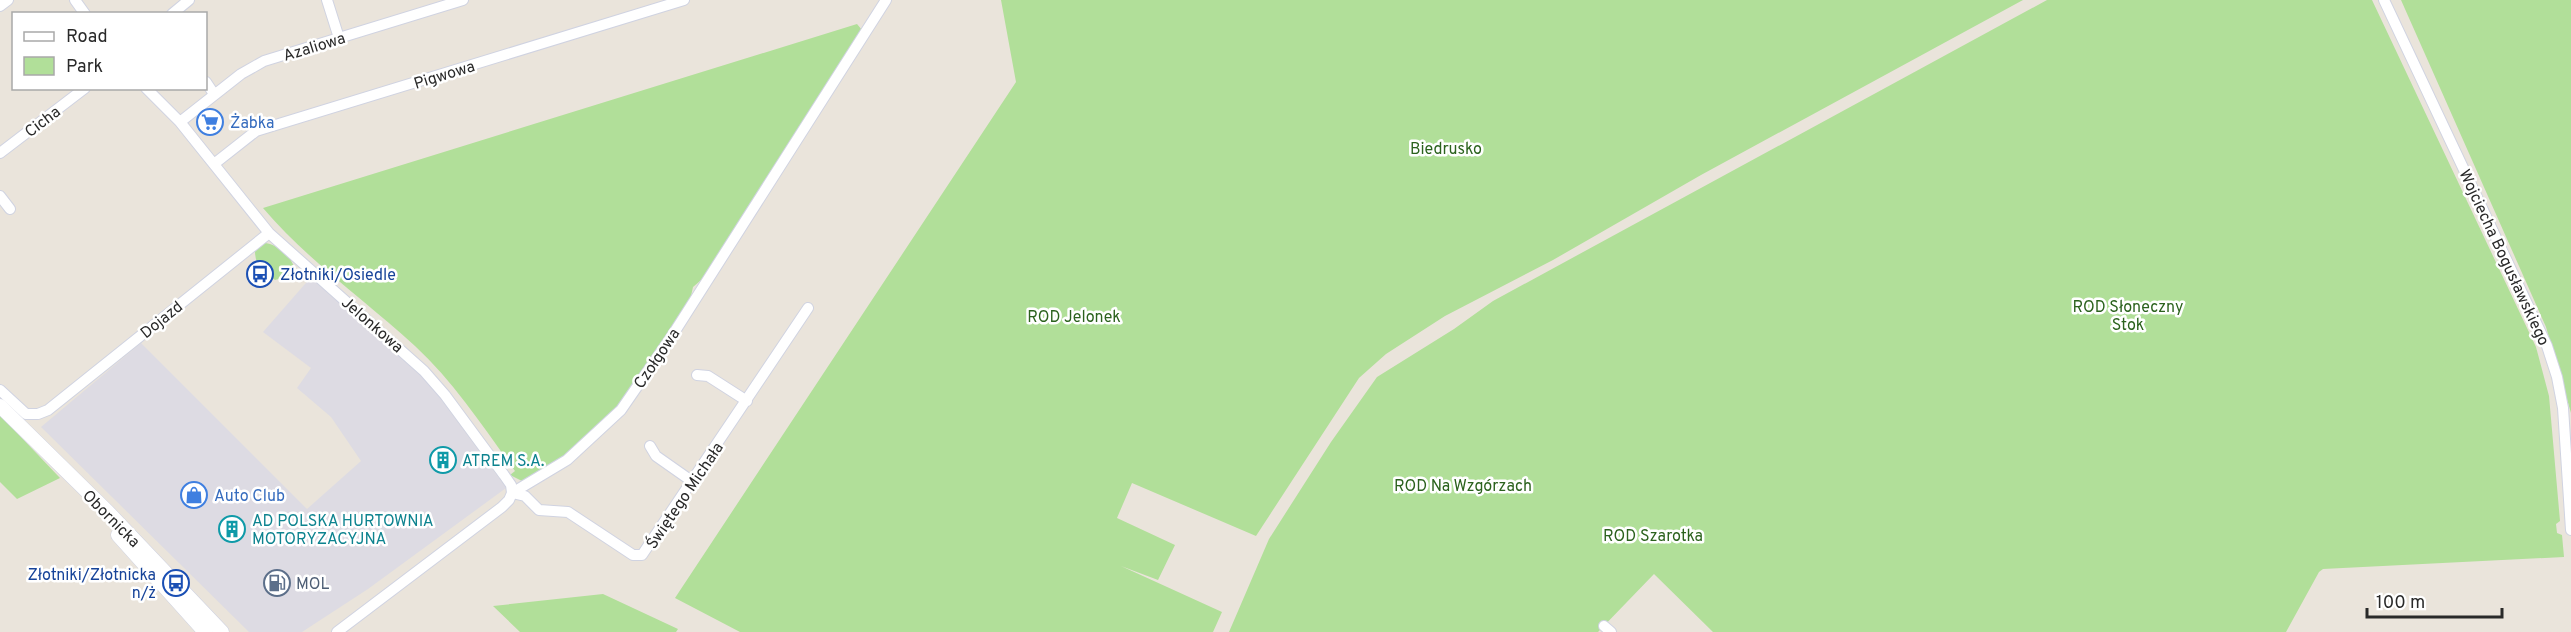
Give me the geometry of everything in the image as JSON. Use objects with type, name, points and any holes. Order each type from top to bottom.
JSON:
[{"type":"main road","name":"Obornicka","points":[[0,406],[108,512],[222,632]]},
{"type":"main road","name":"Obornicka","points":[[76,482],[123,541],[205,632]]},
{"type":"street","points":[[0,6],[8,0]]},
{"type":"street","points":[[174,12],[189,0]]},
{"type":"street","points":[[327,0],[339,38]]},
{"type":"street","name":"Azaliowa","points":[[180,122],[241,74],[264,61],[462,0]]},
{"type":"street","name":"Pigwowa","points":[[214,164],[256,131],[684,0]]},
{"type":"street","name":"Czołgowa","points":[[337,632],[502,507],[512,493],[567,460],[621,411],[670,339],[886,0]]},
{"type":"street","name":"Wojciecha Bogusławskiego","points":[[2384,0],[2547,346],[2557,377],[2563,408],[2571,530]]},
{"type":"street","points":[[207,84],[214,94]]},
{"type":"street","name":"Cicha","points":[[0,153],[82,90]]},
{"type":"street","name":"Jelonkowa","points":[[148,90],[180,122],[269,233],[428,375],[504,475],[511,485],[512,493]]},
{"type":"street","points":[[0,196],[10,209]]},
{"type":"street","name":"Dojazd","points":[[0,390],[26,414],[38,414],[53,406],[269,233]]},
{"type":"street","name":"Świętego Michała","points":[[512,493],[525,496],[539,510],[568,512],[633,555],[640,556],[646,551],[693,482],[808,308]]},
{"type":"street","points":[[697,375],[708,376],[747,401]]},
{"type":"street","points":[[650,446],[656,456],[693,482]]},
{"type":"shaded area","points":[[312,276],[422,373],[506,488],[368,589],[302,632],[249,632],[41,427],[141,343],[307,509],[361,461],[331,417],[297,388],[311,368],[263,332]]},
{"type":"green space","points":[[1001,0],[2023,0],[1701,175],[1553,260],[1445,316],[1386,354],[1359,378],[1256,536],[1132,483],[1117,518],[1175,545],[1158,580],[1121,566],[1222,612],[1213,632],[740,632],[675,598],[1016,82]]},
{"type":"green space","name":"ROD Słoneczny Stok","points":[[2047,0],[2372,0],[2536,347],[2549,396],[2560,521],[2556,524],[2557,533],[2562,535],[2564,557],[2323,569],[2319,572],[2286,632],[1713,632],[1654,574],[1598,632],[1229,632],[1269,539],[1331,442],[1377,377],[1454,329],[1493,301]]},
{"type":"green space","points":[[2401,0],[2571,0],[2571,413],[2546,327]]},
{"type":"green space","points":[[857,24],[862,30],[707,275],[693,287],[691,296],[668,337],[618,407],[585,441],[536,477],[522,481],[510,475],[515,471],[443,375],[415,346],[298,245],[263,208]]},
{"type":"green space","points":[[265,243],[278,248],[290,259],[294,267],[290,276],[275,280],[260,268],[256,261],[255,251]]},
{"type":"green space","points":[[0,415],[60,478],[17,499],[0,482]]},
{"type":"green space","points":[[603,594],[678,629],[676,632],[520,632],[493,606]]},
{"type":"place","name":"Żabka","points":[[210,122]]},
{"type":"place","name":"Złotniki/Osiedle","points":[[260,274]]},
{"type":"place","name":"ATREM S.A.","points":[[443,460]]},
{"type":"place","name":"Auto Club","points":[[194,495]]},
{"type":"place","name":"AD POLSKA HURTOWNIA MOTORYZACYJNA","points":[[232,529]]},
{"type":"place","name":"Złotniki/Złotnicka n/ż","points":[[176,583]]},
{"type":"place","name":"MOL","points":[[277,583]]},
{"type":"park label","name":"Biedrusko","points":[[1446,148]]},
{"type":"park label","name":"ROD Jelonek","points":[[1074,316]]},
{"type":"park label","name":"ROD Na Wzgórzach","points":[[1463,485]]},
{"type":"park label","name":"ROD Szarotka","points":[[1653,535]]}]
